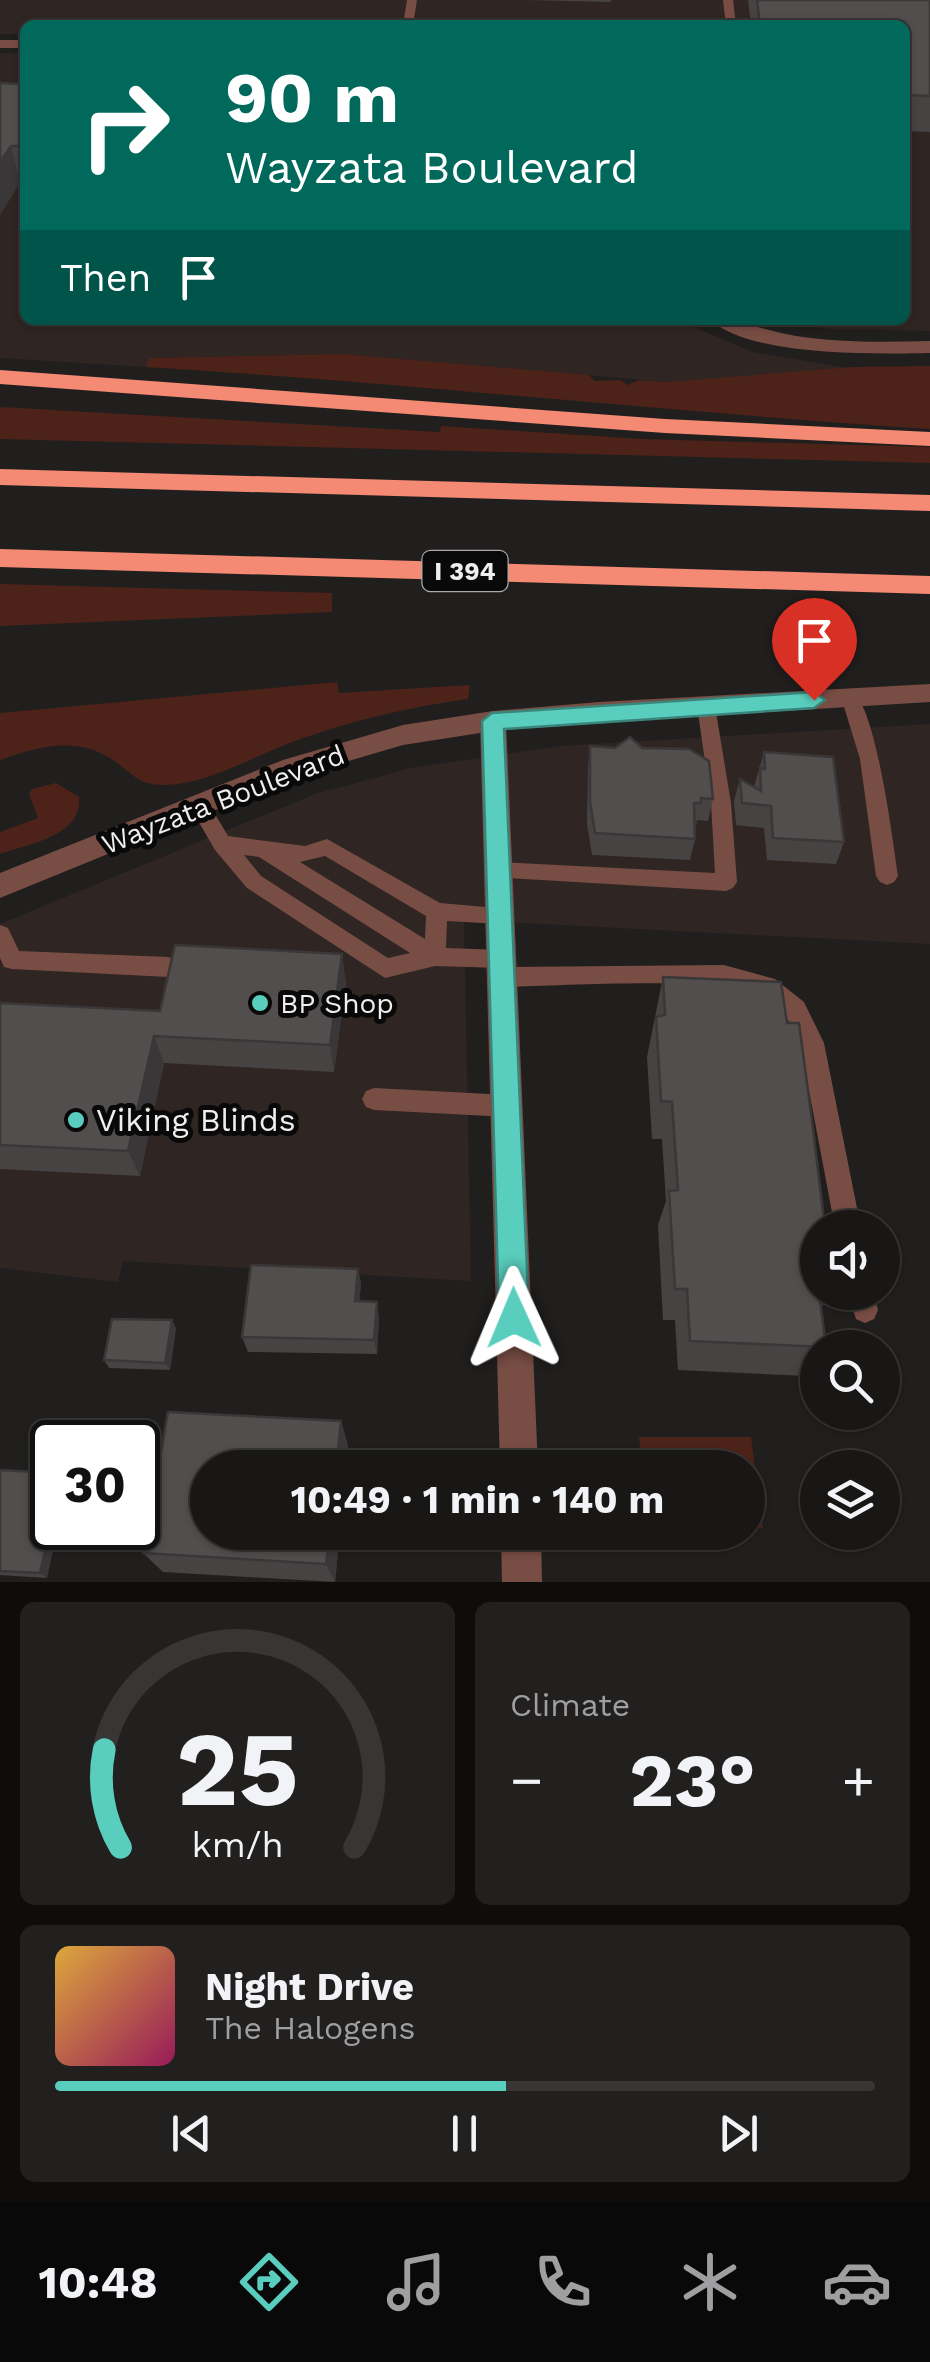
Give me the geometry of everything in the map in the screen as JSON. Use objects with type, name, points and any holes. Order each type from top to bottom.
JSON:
[{"type":"highway","points":[[0,376],[665,426],[930,439]]},
{"type":"highway","points":[[0,477],[930,503]]},
{"type":"highway","name":"I 394","points":[[0,558],[930,585]]},
{"type":"street","points":[[734,325],[798,342],[930,347]]},
{"type":"street","name":"Wayzata Boulevard","points":[[0,886],[293,767],[402,735],[492,721],[930,693]]},
{"type":"street","points":[[492,721],[509,1106],[519,1450]]},
{"type":"street","points":[[521,1550],[522,1582]]},
{"type":"lane","points":[[850,698],[870,759],[886,876]]},
{"type":"lane","points":[[498,871],[726,882],[721,803],[706,706]]},
{"type":"lane","points":[[200,804],[222,844],[254,882],[386,968],[434,957],[503,968],[724,975],[767,986],[796,1009],[812,1044],[844,1210]]},
{"type":"lane","points":[[222,844],[305,854],[328,848],[437,912],[501,914]]},
{"type":"lane","points":[[263,849],[434,957]]},
{"type":"lane","points":[[434,957],[437,912]]},
{"type":"lane","points":[[0,934],[12,960],[168,967]]},
{"type":"lane","points":[[374,1099],[509,1106]]},
{"type":"shaded area","points":[[0,0],[930,0],[930,331],[804,325],[910,325],[910,20],[20,20],[20,34],[0,34]]},
{"type":"shaded area","points":[[0,53],[20,54],[20,325],[690,325],[752,352],[854,369],[667,382],[343,354],[150,358],[146,367],[0,358]]},
{"type":"shaded area","points":[[343,354],[589,375],[595,381],[620,380],[627,385],[639,380],[667,382],[853,367],[930,366],[930,429],[146,367],[149,358]]},
{"type":"shaded area","points":[[0,407],[440,432],[441,426],[641,439],[930,447],[930,463],[0,439]]},
{"type":"shaded area","points":[[0,584],[332,593],[332,612],[0,626]]},
{"type":"shaded area","points":[[337,682],[339,693],[470,685],[468,699],[340,726],[214,775],[180,784],[146,782],[110,758],[83,747],[41,748],[0,760],[0,713]]},
{"type":"shaded area","points":[[930,724],[930,944],[464,920],[471,1281],[123,1261],[118,1282],[0,1268],[0,924],[315,794],[411,768],[560,746]]},
{"type":"shaded area","points":[[56,783],[79,797],[72,821],[52,836],[0,854],[0,832],[38,818],[29,794],[32,789]]},
{"type":"shaded area","points":[[639,1437],[751,1437],[753,1450],[640,1450]]},
{"type":"building","points":[[757,0],[930,0],[930,96],[910,95],[910,20],[759,20]]},
{"type":"building","points":[[0,83],[20,84],[20,146],[11,146],[0,162]]},
{"type":"building","points":[[630,737],[642,748],[689,749],[709,761],[713,799],[701,798],[701,803],[694,803],[695,839],[595,833],[590,802],[590,746],[615,748]]},
{"type":"building","points":[[764,752],[833,757],[844,842],[773,838],[771,806],[742,803],[740,779],[761,791]]},
{"type":"building","points":[[175,945],[342,954],[330,1045],[154,1036],[128,1151],[0,1145],[0,1003],[160,1011]]},
{"type":"building","points":[[663,977],[781,982],[787,1023],[799,1023],[823,1210],[800,1210],[800,1310],[821,1310],[824,1330],[800,1330],[800,1346],[690,1341],[687,1289],[675,1289],[669,1191],[678,1190],[672,1102],[661,1101],[656,1017],[665,1015]]},
{"type":"building","points":[[251,1265],[358,1269],[355,1301],[377,1302],[374,1340],[242,1337]]},
{"type":"building","points":[[112,1319],[172,1320],[165,1363],[104,1360]]},
{"type":"building","points":[[168,1412],[341,1421],[338,1450],[190,1450],[190,1550],[328,1550],[326,1564],[143,1553],[160,1550],[160,1457]]},
{"type":"building","points":[[0,1470],[30,1472],[30,1550],[45,1550],[40,1573],[0,1571]]},
{"type":"place","name":"BP Shop","points":[[260,1003]]},
{"type":"place","name":"Viking Blinds","points":[[76,1120]]},
{"type":"route","points":[[514,1318],[492,721],[814,700]]}]
